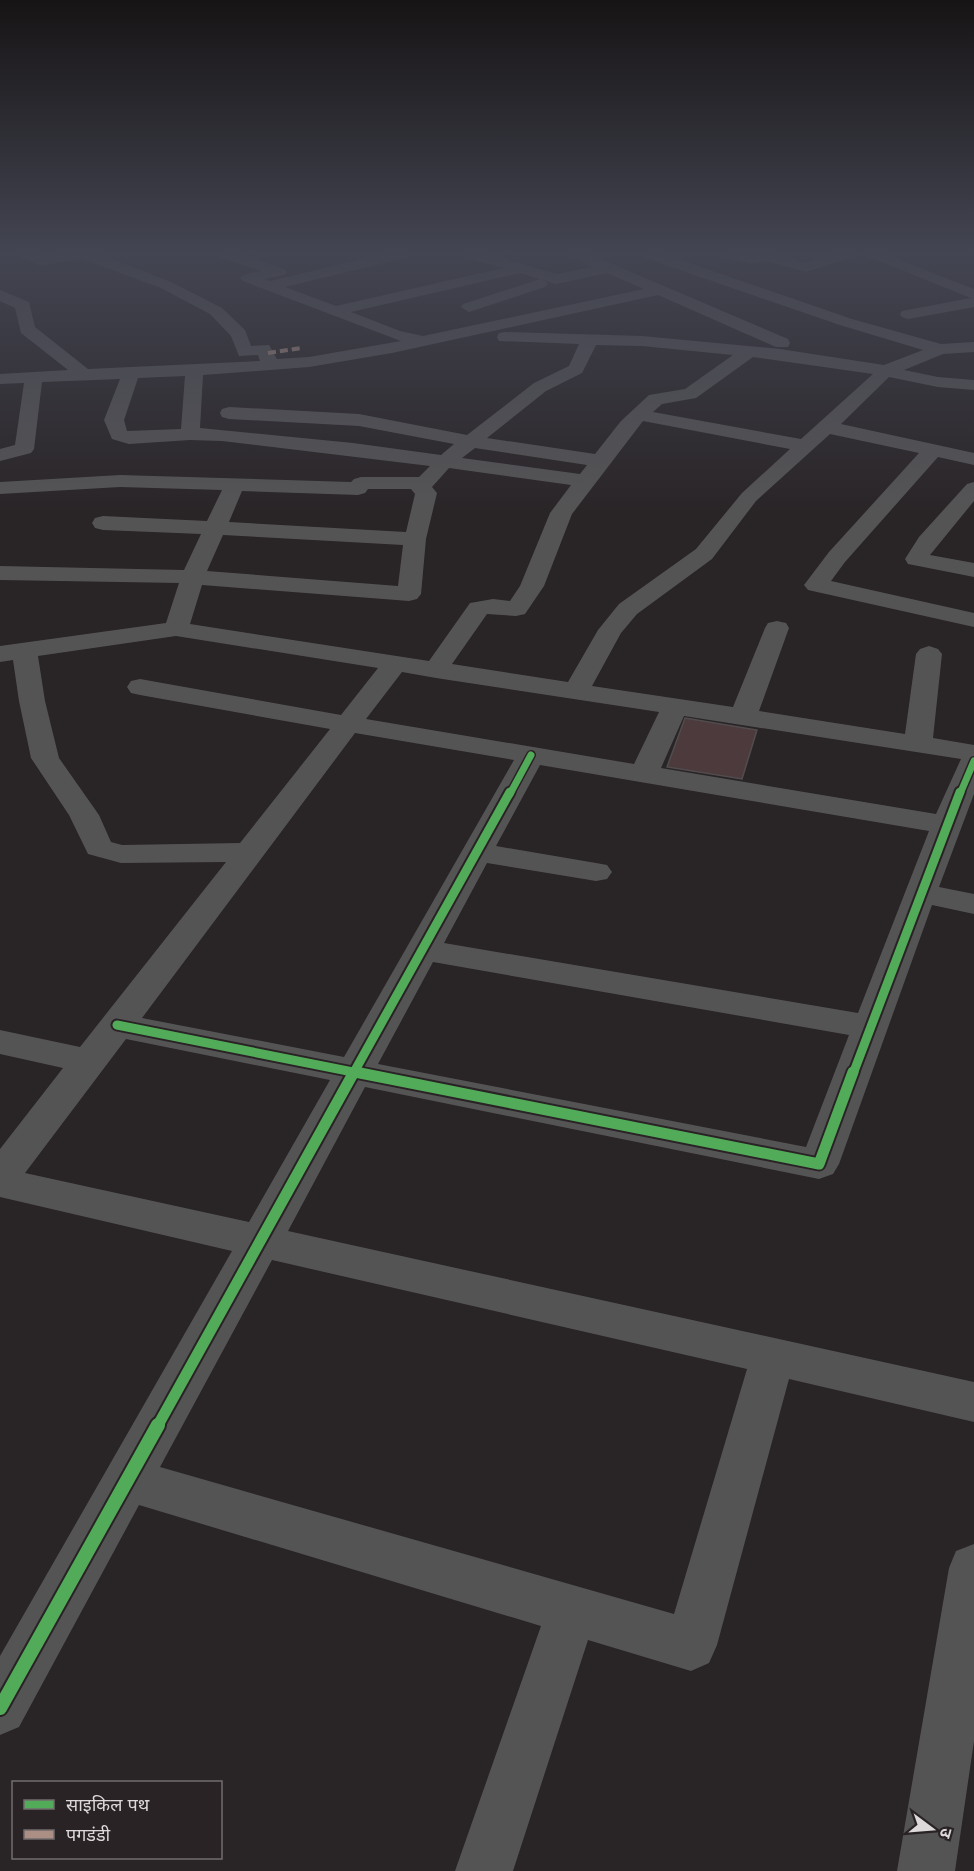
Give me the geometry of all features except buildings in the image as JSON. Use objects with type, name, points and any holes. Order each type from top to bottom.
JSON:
[{"type":"street","points":[[42,341],[83,374]]},
{"type":"street","points":[[241,341],[245,352],[264,349],[272,366]]},
{"type":"street","points":[[0,379],[272,366],[309,362],[417,341]]},
{"type":"street","points":[[0,488],[120,481],[359,486],[418,484],[431,478],[443,463],[540,387],[576,369],[590,341]]},
{"type":"street","points":[[643,341],[808,358],[938,382],[974,385]]},
{"type":"street","points":[[778,341],[782,343]]},
{"type":"street","points":[[913,341],[940,349]]},
{"type":"street","points":[[576,691],[610,630],[628,609],[704,554],[749,497],[885,371],[940,349],[974,346]]},
{"type":"street","points":[[436,670],[479,608],[493,606],[516,609],[532,586],[561,513],[600,461],[639,415],[656,399],[690,394],[747,353]]},
{"type":"street","points":[[222,435],[229,412],[232,369]]},
{"type":"street","points":[[190,434],[194,370]]},
{"type":"street","points":[[131,372],[114,420],[119,435],[129,438],[190,434],[222,435],[353,449],[584,482]]},
{"type":"street","points":[[0,455],[24,448],[34,376]]},
{"type":"street","points":[[229,412],[359,420],[600,461]]},
{"type":"street","points":[[639,415],[806,446]]},
{"type":"street","points":[[826,427],[974,459]]},
{"type":"street","points":[[933,450],[837,557],[816,585],[974,620]]},
{"type":"street","points":[[176,629],[192,578],[235,484]]},
{"type":"street","points":[[0,573],[192,578],[409,594],[415,539],[426,493],[418,484]]},
{"type":"street","points":[[974,488],[927,542],[916,559],[974,570]]},
{"type":"street","points":[[103,523],[415,539]]},
{"type":"street","points":[[743,717],[777,628]]},
{"type":"street","points":[[250,852],[121,854],[99,848],[84,815],[45,758],[32,701],[12,653],[176,629],[974,753]]},
{"type":"street","points":[[918,744],[929,654]]},
{"type":"street","points":[[395,663],[0,1179],[262,1241],[974,1401]]},
{"type":"street","points":[[140,687],[946,825]]},
{"type":"street","points":[[644,774],[675,706]]},
{"type":"street","points":[[0,1708],[356,1073],[531,755]]},
{"type":"street","points":[[117,1025],[819,1164],[946,825],[974,761]]},
{"type":"street","points":[[478,852],[596,872]]},
{"type":"street","points":[[920,894],[974,904]]},
{"type":"street","points":[[424,950],[870,1027]]},
{"type":"street","points":[[0,1042],[89,1061]]},
{"type":"street","points":[[128,1480],[691,1646],[773,1357]]},
{"type":"street","points":[[926,1871],[964,1698],[974,1568]]},
{"type":"street","points":[[484,1871],[572,1611]]},
{"type":"marked path","points":[[268,353],[301,348]]},
{"type":"cycle path","points":[[0,1708],[531,755]]},
{"type":"cycle path","points":[[117,1025],[819,1164],[946,825],[974,761]]}]
